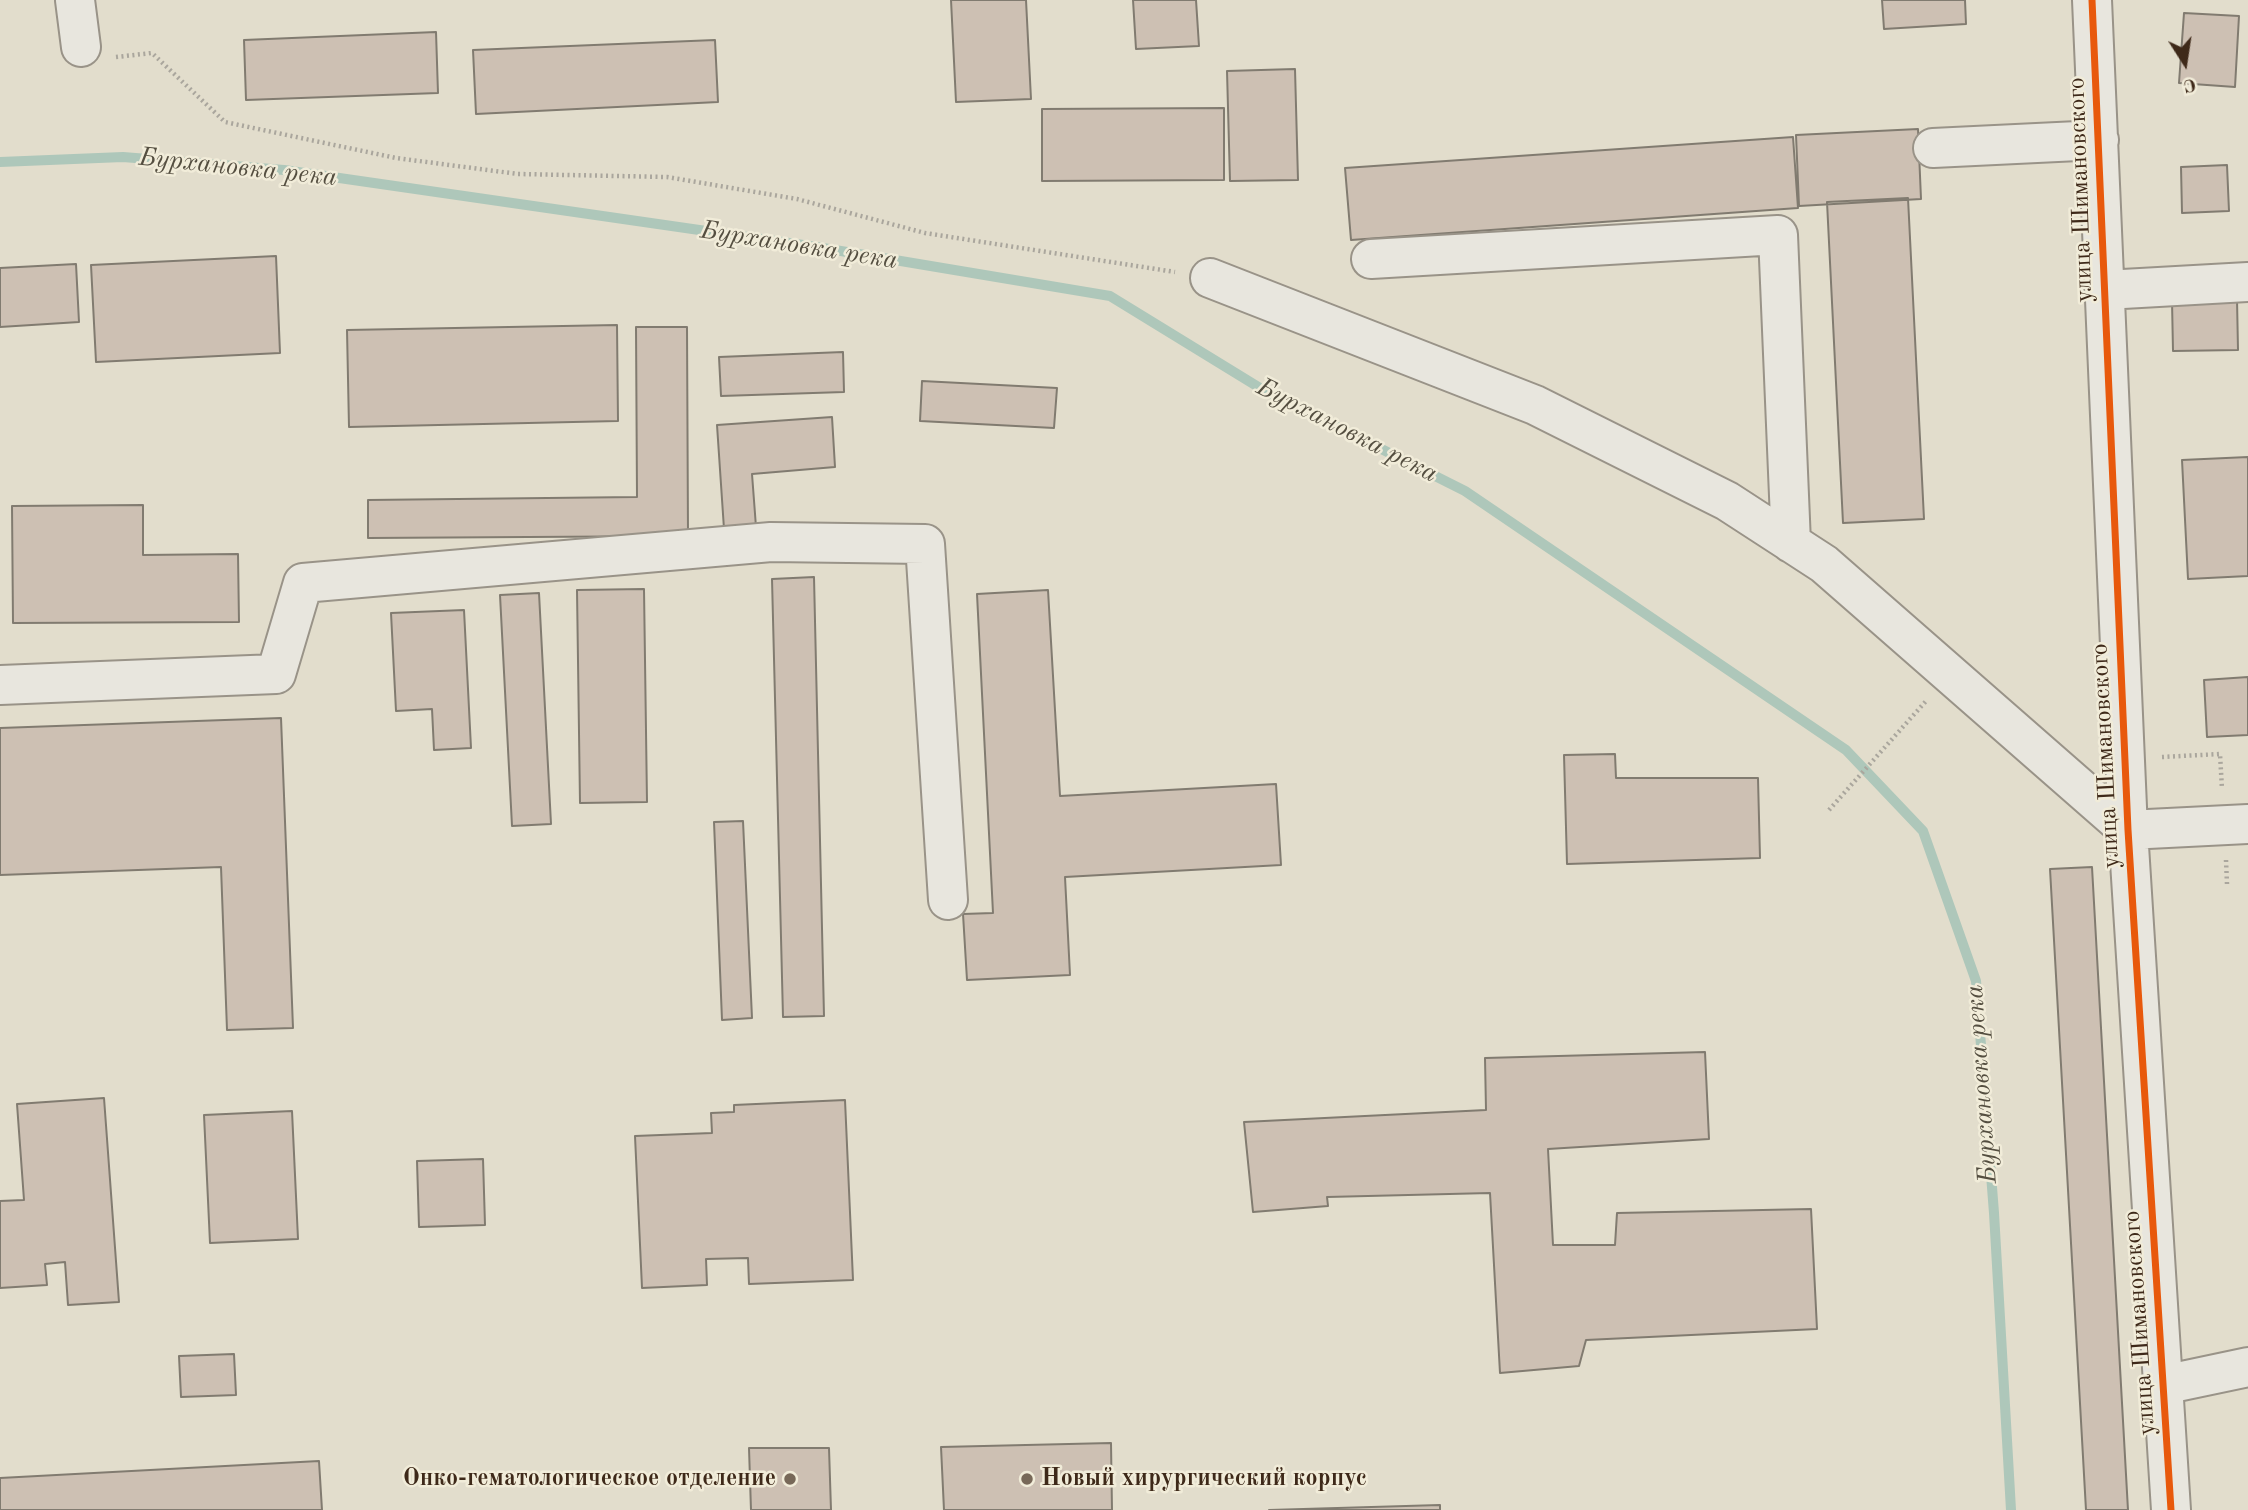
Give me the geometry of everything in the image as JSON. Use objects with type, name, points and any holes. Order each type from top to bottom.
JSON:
[{"type":"street","points":[[75,0],[81,47]]},
{"type":"street","name":"улица Шимановского","points":[[2092,0],[2128,830],[2171,1510]]},
{"type":"street","points":[[1933,148],[2099,140]]},
{"type":"street","points":[[1371,259],[1778,235],[1791,542]]},
{"type":"street","points":[[1210,278],[1535,405],[1727,501],[1824,564],[2128,830],[2236,824]]},
{"type":"street","points":[[2105,290],[2248,282]]},
{"type":"street","points":[[0,685],[276,674],[303,583],[771,542],[925,544],[948,900]]},
{"type":"street","points":[[2163,1385],[2248,1367]]},
{"type":"path","points":[[81,47],[87,60],[152,53],[225,122],[396,158],[518,174],[667,177],[797,199],[925,233],[1210,278]]},
{"type":"path","points":[[1829,810],[1905,724]]},
{"type":"path","points":[[2125,759],[2220,754],[2236,824],[2227,884]]},
{"type":"building","points":[[951,0],[1026,0],[1031,99],[956,102]]},
{"type":"building","points":[[1133,0],[1196,0],[1199,46],[1136,49]]},
{"type":"building","points":[[1882,0],[1965,0],[1966,24],[1884,29]]},
{"type":"building","points":[[2184,13],[2239,16],[2235,87],[2179,83]]},
{"type":"building","points":[[436,32],[438,93],[246,100],[244,40]]},
{"type":"building","points":[[715,40],[718,102],[476,114],[473,50]]},
{"type":"building","points":[[1295,69],[1298,180],[1230,181],[1227,71]]},
{"type":"building","points":[[1224,108],[1224,180],[1042,181],[1042,109]]},
{"type":"building","points":[[1918,129],[1921,199],[1799,206],[1796,135]]},
{"type":"building","points":[[1793,137],[1798,208],[1351,240],[1345,168]]},
{"type":"building","points":[[2227,165],[2229,211],[2182,213],[2181,167]]},
{"type":"building","points":[[1908,198],[1924,519],[1843,523],[1827,202]]},
{"type":"building","points":[[276,256],[280,353],[96,362],[91,265]]},
{"type":"building","points":[[76,264],[79,322],[0,327],[0,268]]},
{"type":"building","points":[[2237,299],[2238,350],[2173,351],[2172,301]]},
{"type":"building","points":[[617,325],[618,421],[349,427],[347,330]]},
{"type":"building","points":[[636,327],[687,327],[688,536],[368,538],[368,500],[637,497]]},
{"type":"building","points":[[843,352],[844,392],[721,396],[719,357]]},
{"type":"building","points":[[922,381],[1057,388],[1054,428],[920,421]]},
{"type":"building","points":[[832,417],[835,467],[752,474],[756,527],[724,529],[717,425]]},
{"type":"building","points":[[2248,457],[2248,576],[2188,579],[2182,460]]},
{"type":"building","points":[[143,505],[143,555],[238,554],[239,622],[13,623],[12,506]]},
{"type":"building","points":[[814,577],[824,1016],[783,1017],[772,579]]},
{"type":"building","points":[[644,589],[647,802],[580,803],[577,590]]},
{"type":"building","points":[[1048,590],[1060,796],[1276,784],[1281,865],[1065,877],[1070,975],[967,980],[963,914],[993,913],[977,594]]},
{"type":"building","points":[[539,593],[551,824],[512,826],[500,595]]},
{"type":"building","points":[[464,610],[471,748],[434,750],[432,709],[396,711],[391,613]]},
{"type":"building","points":[[2248,677],[2248,735],[2207,737],[2204,680]]},
{"type":"building","points":[[281,718],[293,1028],[227,1030],[221,867],[0,875],[0,728]]},
{"type":"building","points":[[1615,754],[1616,778],[1758,778],[1760,858],[1567,864],[1564,755]]},
{"type":"building","points":[[743,821],[752,1018],[722,1020],[714,822]]},
{"type":"building","points":[[2092,867],[2128,1510],[2086,1510],[2050,869]]},
{"type":"building","points":[[1705,1052],[1709,1139],[1548,1149],[1553,1245],[1615,1245],[1617,1213],[1811,1209],[1817,1329],[1586,1340],[1579,1366],[1500,1373],[1490,1193],[1327,1197],[1328,1206],[1253,1212],[1244,1122],[1486,1110],[1485,1058]]},
{"type":"building","points":[[104,1098],[119,1302],[68,1305],[65,1262],[45,1264],[47,1285],[0,1288],[0,1201],[24,1200],[17,1104]]},
{"type":"building","points":[[845,1100],[853,1280],[749,1284],[748,1258],[706,1259],[707,1285],[642,1288],[635,1136],[712,1133],[711,1113],[734,1112],[734,1105]]},
{"type":"building","points":[[292,1111],[298,1239],[210,1243],[204,1115]]},
{"type":"building","points":[[483,1159],[485,1225],[419,1227],[417,1161]]},
{"type":"building","points":[[234,1354],[236,1395],[181,1397],[179,1356]]},
{"type":"building","name":"Новый хирургический корпус","points":[[1111,1443],[1112,1510],[944,1510],[941,1447]]},
{"type":"building","name":"Онко-гематологическое отделение","points":[[749,1448],[829,1448],[831,1510],[751,1510]]},
{"type":"building","points":[[319,1461],[322,1510],[0,1510],[0,1478]]},
{"type":"building","name":"Новый хирургический корпус","points":[[1440,1505],[1440,1510],[1269,1510]]},
{"type":"waterway","name":"Бурхановка река","points":[[0,162],[123,157],[284,170],[817,247],[1110,296],[1260,388],[1465,491],[1846,750],[1923,831],[1976,981],[1994,1213],[2011,1510]]},
{"type":"cycle path","points":[[2092,0],[2128,830],[2171,1510]]},
{"type":"place","name":"Онко-гематологическое отделение","points":[[790,1479]]},
{"type":"place","name":"Новый хирургический корпус","points":[[1027,1479]]}]
